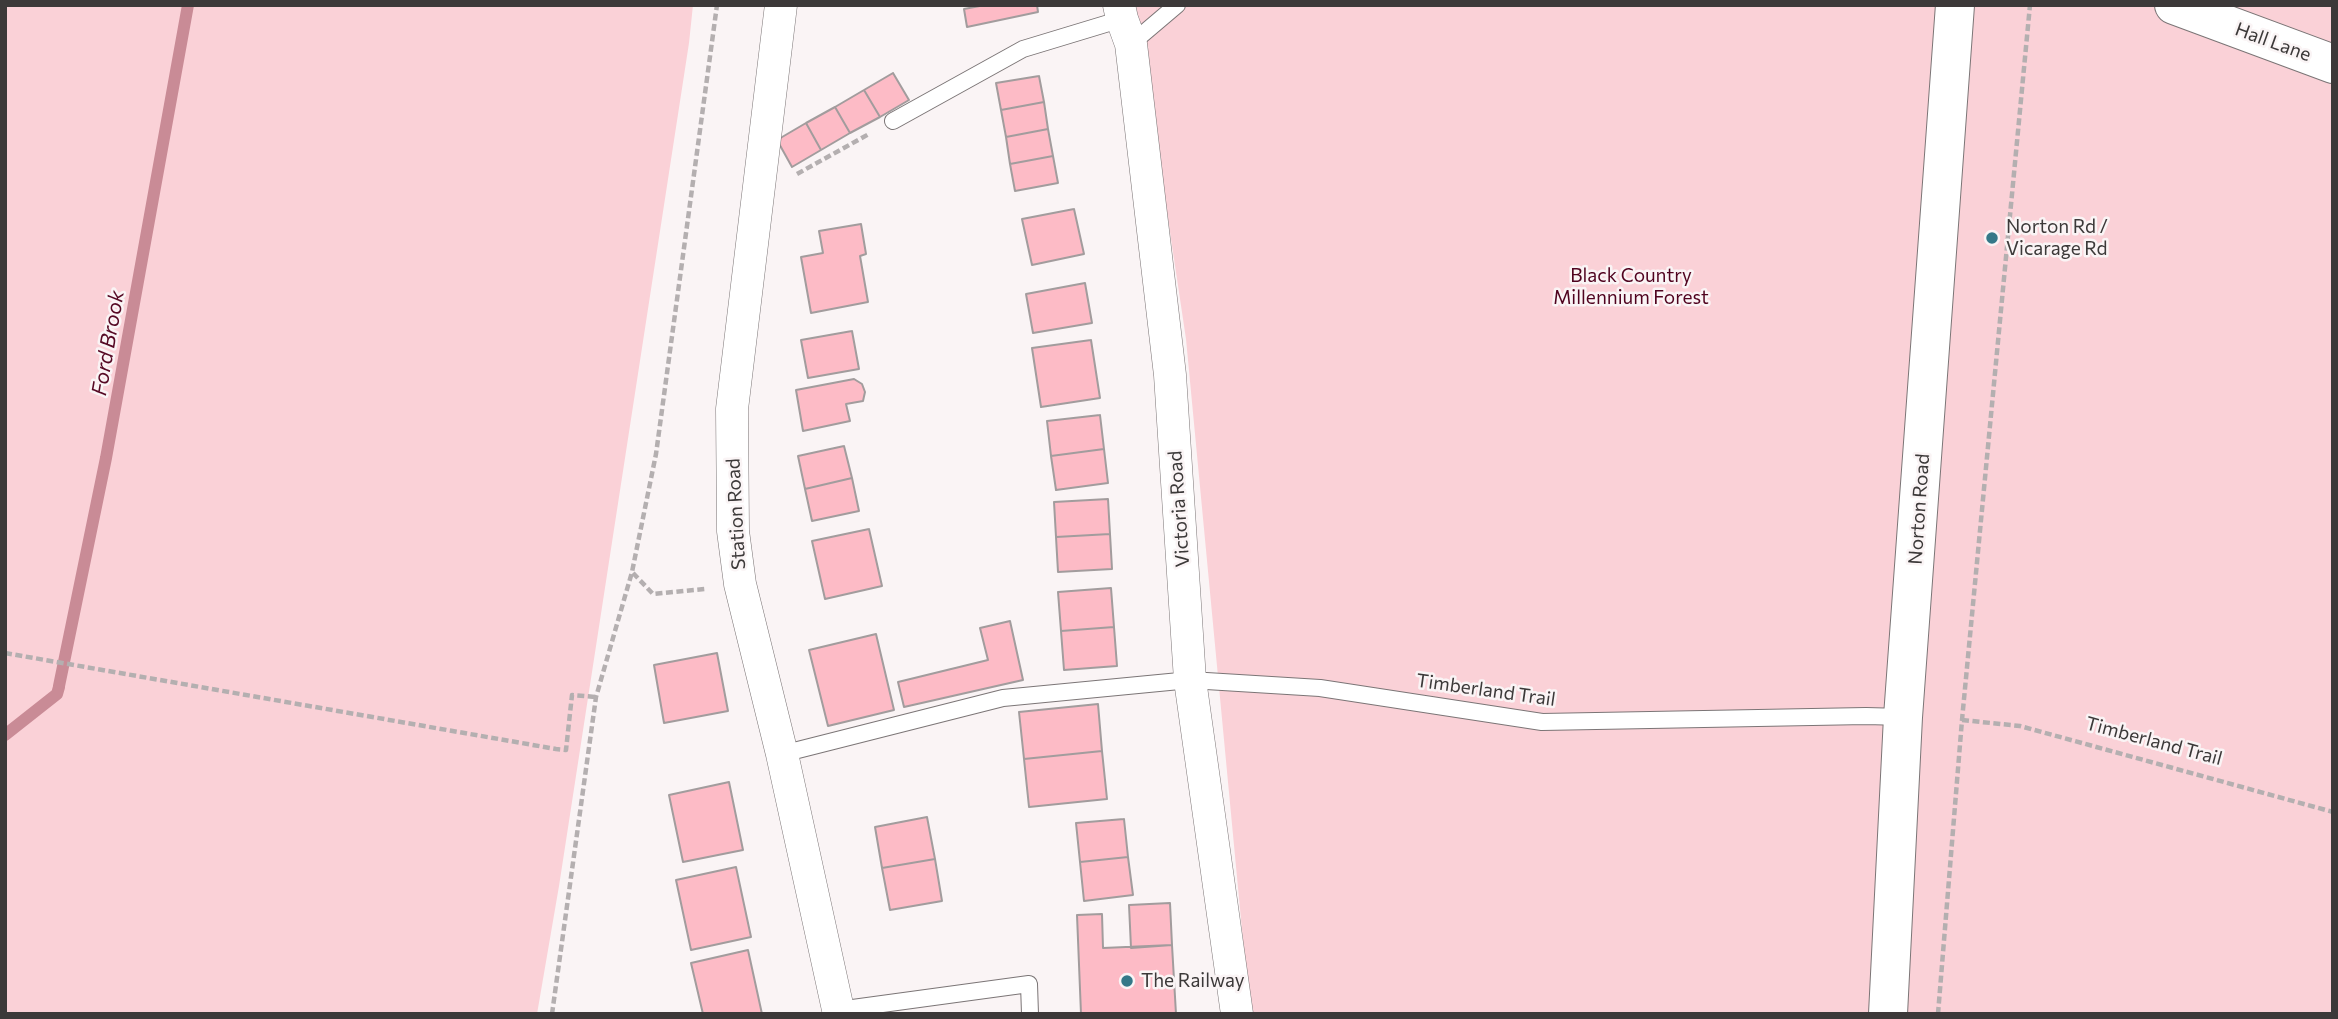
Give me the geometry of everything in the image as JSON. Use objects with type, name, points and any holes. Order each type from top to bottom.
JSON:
[{"type":"main road","name":"Norton Road","points":[[1888,1014],[1903,717],[1955,5]]},
{"type":"main road","name":"Hall Lane","points":[[2174,5],[2333,64]]},
{"type":"street","name":"Station Road","points":[[781,5],[732,410],[733,531],[740,584],[782,754],[838,1012]]},
{"type":"street","name":"Victoria Road","points":[[1124,23],[1170,375],[1190,680],[1237,1014]]},
{"type":"lane","points":[[893,121],[1023,48],[1124,23],[1177,5]]},
{"type":"lane","name":"Timberland Trail","points":[[782,754],[1003,698],[1190,680],[1320,688],[1542,722],[1903,717]]},
{"type":"lane","points":[[838,1012],[1029,984],[1031,1014]]},
{"type":"path","points":[[552,1014],[596,697],[632,572],[656,454],[717,5]]},
{"type":"path","points":[[1938,1014],[1962,720],[2030,5]]},
{"type":"path","points":[[760,195],[893,121]]},
{"type":"path","points":[[632,572],[653,594],[711,588]]},
{"type":"path","points":[[5,653],[566,750],[572,695],[596,697]]},
{"type":"path","name":"Timberland Trail","points":[[1962,720],[2020,726],[2333,812]]},
{"type":"green space","points":[[5,5],[693,5],[559,886],[537,1014],[5,1014]]},
{"type":"green space","name":"Black Country Millennium Forest","points":[[1136,5],[1938,5],[1875,1014],[1250,1014],[1186,339]]},
{"type":"green space","points":[[1959,5],[2170,5],[2333,67],[2333,1014],[1906,1014]]},
{"type":"green space","points":[[2180,5],[2333,5],[2333,61]]},
{"type":"building","points":[[985,5],[1037,5],[1038,12],[967,27],[964,9]]},
{"type":"building","points":[[893,73],[909,100],[880,117],[864,90]]},
{"type":"building","points":[[1039,76],[1044,102],[1001,110],[996,83]]},
{"type":"building","points":[[864,90],[880,117],[850,133],[835,107]]},
{"type":"building","points":[[1044,102],[1048,129],[1006,137],[1001,110]]},
{"type":"building","points":[[835,107],[850,133],[821,150],[806,123]]},
{"type":"building","points":[[806,123],[821,150],[792,167],[777,140]]},
{"type":"building","points":[[1048,129],[1053,156],[1010,164],[1006,137]]},
{"type":"building","points":[[1053,156],[1058,183],[1015,191],[1010,164]]},
{"type":"building","points":[[1074,209],[1084,254],[1032,265],[1022,219]]},
{"type":"building","points":[[861,224],[866,254],[860,256],[868,302],[811,313],[801,257],[823,253],[819,231]]},
{"type":"building","points":[[1085,283],[1092,323],[1033,333],[1026,294]]},
{"type":"building","points":[[852,331],[859,369],[808,378],[801,340]]},
{"type":"building","points":[[1091,340],[1100,398],[1041,407],[1032,348]]},
{"type":"building","points":[[854,379],[862,384],[865,392],[863,401],[846,404],[850,421],[803,431],[796,390]]},
{"type":"building","points":[[1100,415],[1104,449],[1051,456],[1047,421]]},
{"type":"building","points":[[844,446],[852,478],[805,489],[798,456]]},
{"type":"building","points":[[1104,449],[1108,483],[1056,490],[1051,456]]},
{"type":"building","points":[[852,478],[859,511],[812,521],[805,489]]},
{"type":"building","points":[[1108,499],[1110,534],[1056,537],[1054,502]]},
{"type":"building","points":[[869,529],[882,586],[825,599],[812,541]]},
{"type":"building","points":[[1110,534],[1112,569],[1058,572],[1056,537]]},
{"type":"building","points":[[1111,588],[1114,627],[1061,631],[1058,592]]},
{"type":"building","points":[[1010,621],[1023,680],[904,707],[898,682],[988,660],[980,628]]},
{"type":"building","points":[[1114,627],[1117,666],[1064,670],[1061,631]]},
{"type":"building","points":[[876,634],[894,710],[828,726],[809,650]]},
{"type":"building","points":[[717,653],[728,711],[664,723],[654,665]]},
{"type":"building","points":[[1098,704],[1102,751],[1024,759],[1019,712]]},
{"type":"building","points":[[1102,751],[1107,799],[1029,807],[1024,759]]},
{"type":"building","points":[[729,782],[743,850],[683,862],[669,795]]},
{"type":"building","points":[[927,817],[935,859],[882,868],[875,827]]},
{"type":"building","points":[[1124,819],[1128,857],[1080,862],[1076,823]]},
{"type":"building","points":[[1128,857],[1133,895],[1084,901],[1080,862]]},
{"type":"building","points":[[935,859],[942,901],[890,910],[882,868]]},
{"type":"building","points":[[736,867],[751,937],[691,950],[676,880]]},
{"type":"building","points":[[1170,903],[1172,945],[1131,948],[1129,905]]},
{"type":"building","name":"The Railway","points":[[1102,914],[1103,948],[1172,945],[1176,1014],[1081,1014],[1077,915]]},
{"type":"building","points":[[748,950],[762,1014],[703,1014],[691,963]]},
{"type":"waterway","name":"Ford Brook","points":[[59,686],[106,458],[188,5]]},
{"type":"waterway","name":"Ford Brook","points":[[5,735],[57,694],[59,687]]},
{"type":"place","name":"Norton Rd / Vicarage Rd","points":[[1992,238]]},
{"type":"place","name":"The Railway","points":[[1127,981]]}]
